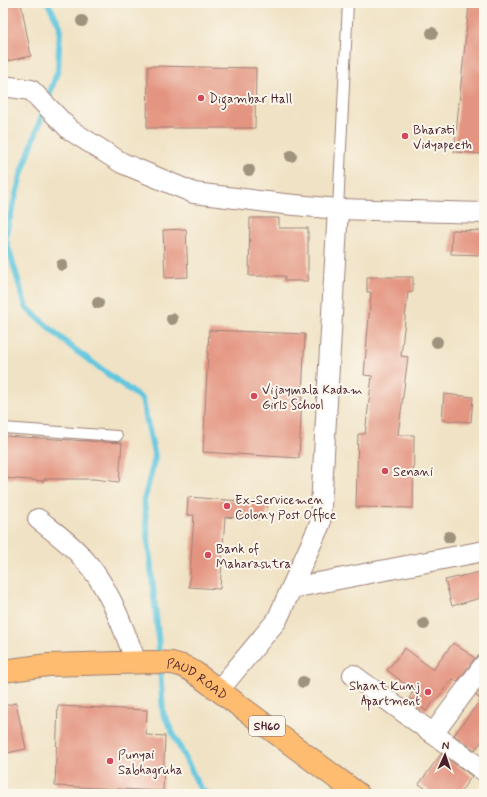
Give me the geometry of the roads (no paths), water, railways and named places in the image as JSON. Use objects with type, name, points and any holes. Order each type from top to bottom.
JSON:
[{"type":"main road","name":"PAUD ROAD","points":[[3,671],[48,665],[153,662],[183,666],[219,690],[358,794]]},
{"type":"street","points":[[3,86],[31,90],[70,130],[122,163],[194,193],[338,209],[484,213]]},
{"type":"street","points":[[219,690],[277,620],[320,524],[338,209]]},
{"type":"street","points":[[38,519],[82,556],[102,582],[118,616],[153,662]]},
{"type":"street","points":[[292,588],[484,551]]},
{"type":"street","points":[[433,734],[484,665]]},
{"type":"street","points":[[353,675],[484,771]]},
{"type":"lane","points":[[338,209],[348,3]]},
{"type":"lane","points":[[3,428],[117,436]]},
{"type":"waterway","points":[[48,3],[60,26],[58,70],[21,175],[5,237],[26,307],[70,346],[142,399],[155,457],[144,501],[158,636],[163,713],[200,788],[208,794]]},
{"type":"place","name":"Digambar Hall","points":[[201,98]]},
{"type":"place","name":"Bharati Vidyapeeth","points":[[405,136]]},
{"type":"place","name":"Vijaymala Kadam Girls School","points":[[254,396]]},
{"type":"place","name":"Senani","points":[[385,471]]},
{"type":"place","name":"Ex-Servicemen Colony Post Office","points":[[227,506]]},
{"type":"place","name":"Bank of Maharashtra","points":[[208,555]]},
{"type":"place","name":"Shant Kunj Apartment","points":[[428,692]]},
{"type":"place","name":"Punyai Sabhagruha","points":[[110,761]]}]
